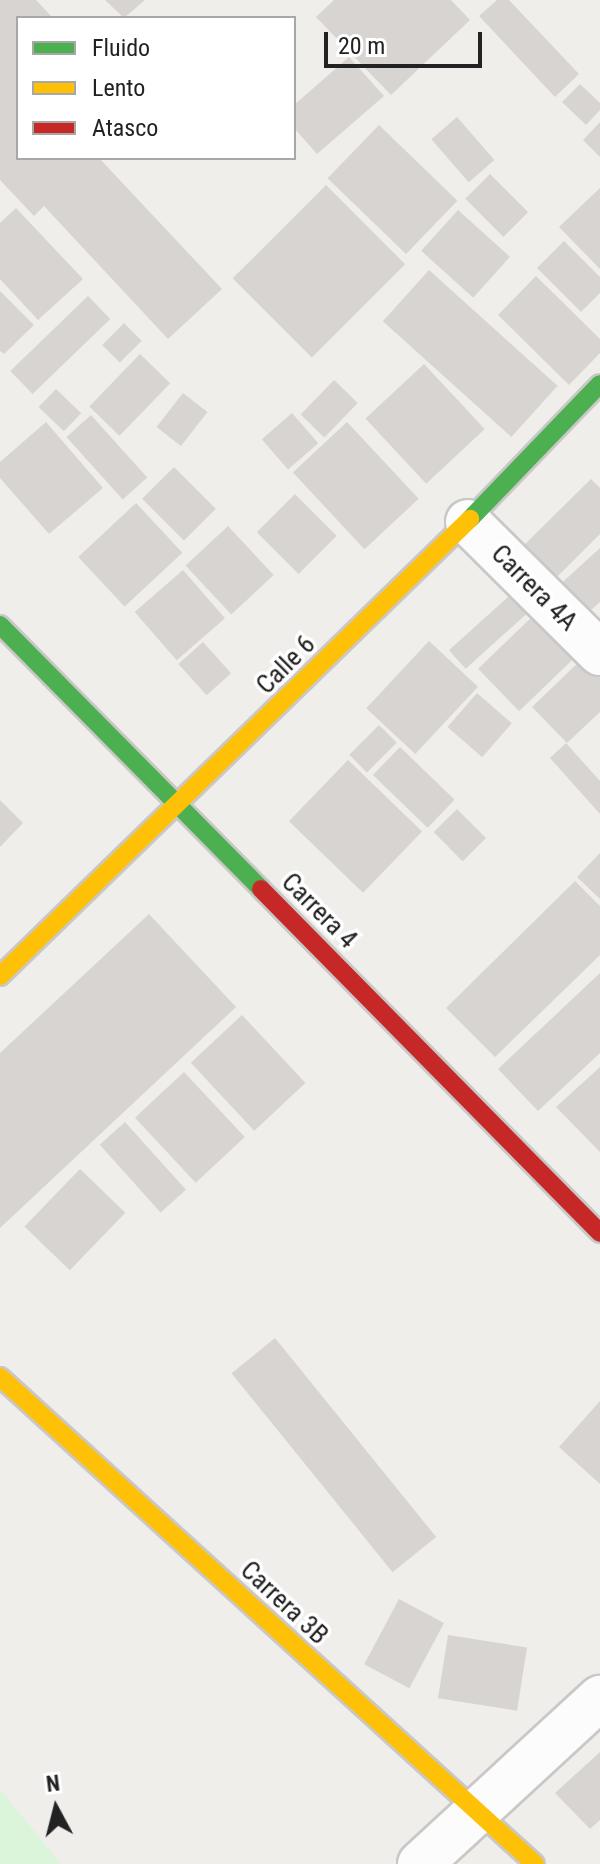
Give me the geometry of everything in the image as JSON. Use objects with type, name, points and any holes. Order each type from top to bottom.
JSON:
[{"type":"street","name":"Calle 6","points":[[0,976],[179,807],[468,522],[600,384]]},
{"type":"street","name":"Carrera 4A","points":[[468,522],[600,653]]},
{"type":"street","name":"Carrera 4","points":[[0,625],[600,1233]]},
{"type":"street","name":"Carrera 3B","points":[[0,1377],[477,1815],[535,1864]]},
{"type":"street","points":[[420,1864],[477,1815],[600,1698]]},
{"type":"green space","points":[[0,1789],[61,1864],[0,1864]]},
{"type":"building","points":[[0,0],[36,0],[51,16],[16,16],[16,160],[101,160],[222,289],[168,339],[44,206],[34,216],[0,180]]},
{"type":"building","points":[[105,0],[145,0],[126,16],[122,16]]},
{"type":"building","points":[[334,0],[451,0],[470,20],[391,95],[316,17]]},
{"type":"building","points":[[497,0],[509,0],[579,74],[555,97],[479,16]]},
{"type":"building","points":[[349,57],[384,96],[317,154],[296,130],[296,103]]},
{"type":"building","points":[[580,84],[600,103],[600,110],[586,125],[562,102]]},
{"type":"building","points":[[457,117],[494,160],[469,182],[431,139]]},
{"type":"building","points":[[600,122],[600,157],[583,140]]},
{"type":"building","points":[[379,125],[457,201],[406,254],[328,178]]},
{"type":"building","points":[[490,174],[528,212],[503,237],[465,199]]},
{"type":"building","points":[[326,185],[405,264],[312,358],[233,278]]},
{"type":"building","points":[[600,188],[600,269],[559,227]]},
{"type":"building","points":[[16,208],[83,279],[38,320],[0,279],[0,223]]},
{"type":"building","points":[[458,210],[510,257],[473,298],[421,251]]},
{"type":"building","points":[[564,241],[600,277],[600,293],[581,312],[537,268]]},
{"type":"building","points":[[429,270],[558,386],[511,437],[383,321]]},
{"type":"building","points":[[536,276],[600,339],[600,353],[569,385],[498,315]]},
{"type":"building","points":[[0,291],[34,325],[4,354],[0,351]]},
{"type":"building","points":[[88,296],[110,319],[33,394],[10,371]]},
{"type":"building","points":[[124,323],[142,341],[120,363],[102,345]]},
{"type":"building","points":[[140,354],[170,383],[120,436],[89,407]]},
{"type":"building","points":[[424,364],[485,429],[426,484],[365,419]]},
{"type":"building","points":[[334,380],[358,403],[324,437],[301,415]]},
{"type":"building","points":[[56,389],[81,413],[64,431],[39,407]]},
{"type":"building","points":[[183,393],[207,412],[181,446],[157,427]]},
{"type":"building","points":[[292,413],[318,443],[288,469],[262,439]]},
{"type":"building","points":[[91,415],[147,477],[123,500],[66,437]]},
{"type":"building","points":[[46,422],[103,488],[49,534],[0,478],[0,462]]},
{"type":"building","points":[[347,422],[419,499],[364,549],[293,472]]},
{"type":"building","points":[[174,467],[216,509],[184,541],[142,499]]},
{"type":"building","points":[[591,479],[600,488],[600,534],[549,585],[517,552]]},
{"type":"building","points":[[295,494],[337,536],[299,574],[257,532]]},
{"type":"building","points":[[136,503],[182,553],[125,607],[78,557]]},
{"type":"building","points":[[228,526],[274,575],[231,615],[186,566]]},
{"type":"building","points":[[600,548],[600,602],[582,618],[555,589]]},
{"type":"building","points":[[183,570],[225,618],[177,660],[135,612]]},
{"type":"building","points":[[518,588],[535,607],[466,669],[449,650]]},
{"type":"building","points":[[540,609],[581,651],[519,711],[478,669]]},
{"type":"building","points":[[429,641],[478,687],[415,754],[366,708]]},
{"type":"building","points":[[203,642],[231,673],[207,695],[178,664]]},
{"type":"building","points":[[584,657],[600,674],[600,712],[567,743],[532,707]]},
{"type":"building","points":[[477,693],[512,723],[482,757],[447,727]]},
{"type":"building","points":[[379,725],[397,743],[367,772],[349,755]]},
{"type":"building","points":[[566,743],[600,781],[600,814],[550,758]]},
{"type":"building","points":[[400,747],[455,800],[428,828],[373,775]]},
{"type":"building","points":[[348,760],[422,832],[363,893],[289,821]]},
{"type":"building","points":[[0,800],[23,823],[0,847]]},
{"type":"building","points":[[457,809],[486,838],[463,861],[434,832]]},
{"type":"building","points":[[600,853],[600,899],[577,877]]},
{"type":"building","points":[[575,881],[600,906],[600,955],[495,1057],[446,1008]]},
{"type":"building","points":[[149,914],[236,1007],[0,1228],[0,1053]]},
{"type":"building","points":[[600,973],[600,1053],[538,1111],[498,1069]]},
{"type":"building","points":[[242,1015],[305,1083],[254,1131],[191,1063]]},
{"type":"building","points":[[600,1067],[600,1152],[556,1107]]},
{"type":"building","points":[[184,1072],[245,1137],[196,1183],[135,1118]]},
{"type":"building","points":[[125,1122],[186,1190],[161,1212],[100,1145]]},
{"type":"building","points":[[80,1169],[125,1213],[70,1270],[24,1227]]},
{"type":"building","points":[[275,1338],[436,1537],[393,1572],[231,1373]]},
{"type":"building","points":[[600,1401],[600,1484],[559,1447]]},
{"type":"building","points":[[399,1599],[444,1623],[409,1688],[364,1664]]},
{"type":"building","points":[[448,1635],[527,1648],[517,1711],[438,1698]]},
{"type":"building","points":[[600,1752],[600,1820],[590,1829],[555,1793]]},
{"type":"traffic: fast","points":[[470,519],[600,384]]},
{"type":"traffic: fast","points":[[0,625],[261,889]]},
{"type":"traffic: slow","points":[[0,976],[470,519]]},
{"type":"traffic: slow","points":[[0,1377],[535,1864]]},
{"type":"traffic: jam","points":[[261,889],[600,1233]]}]
